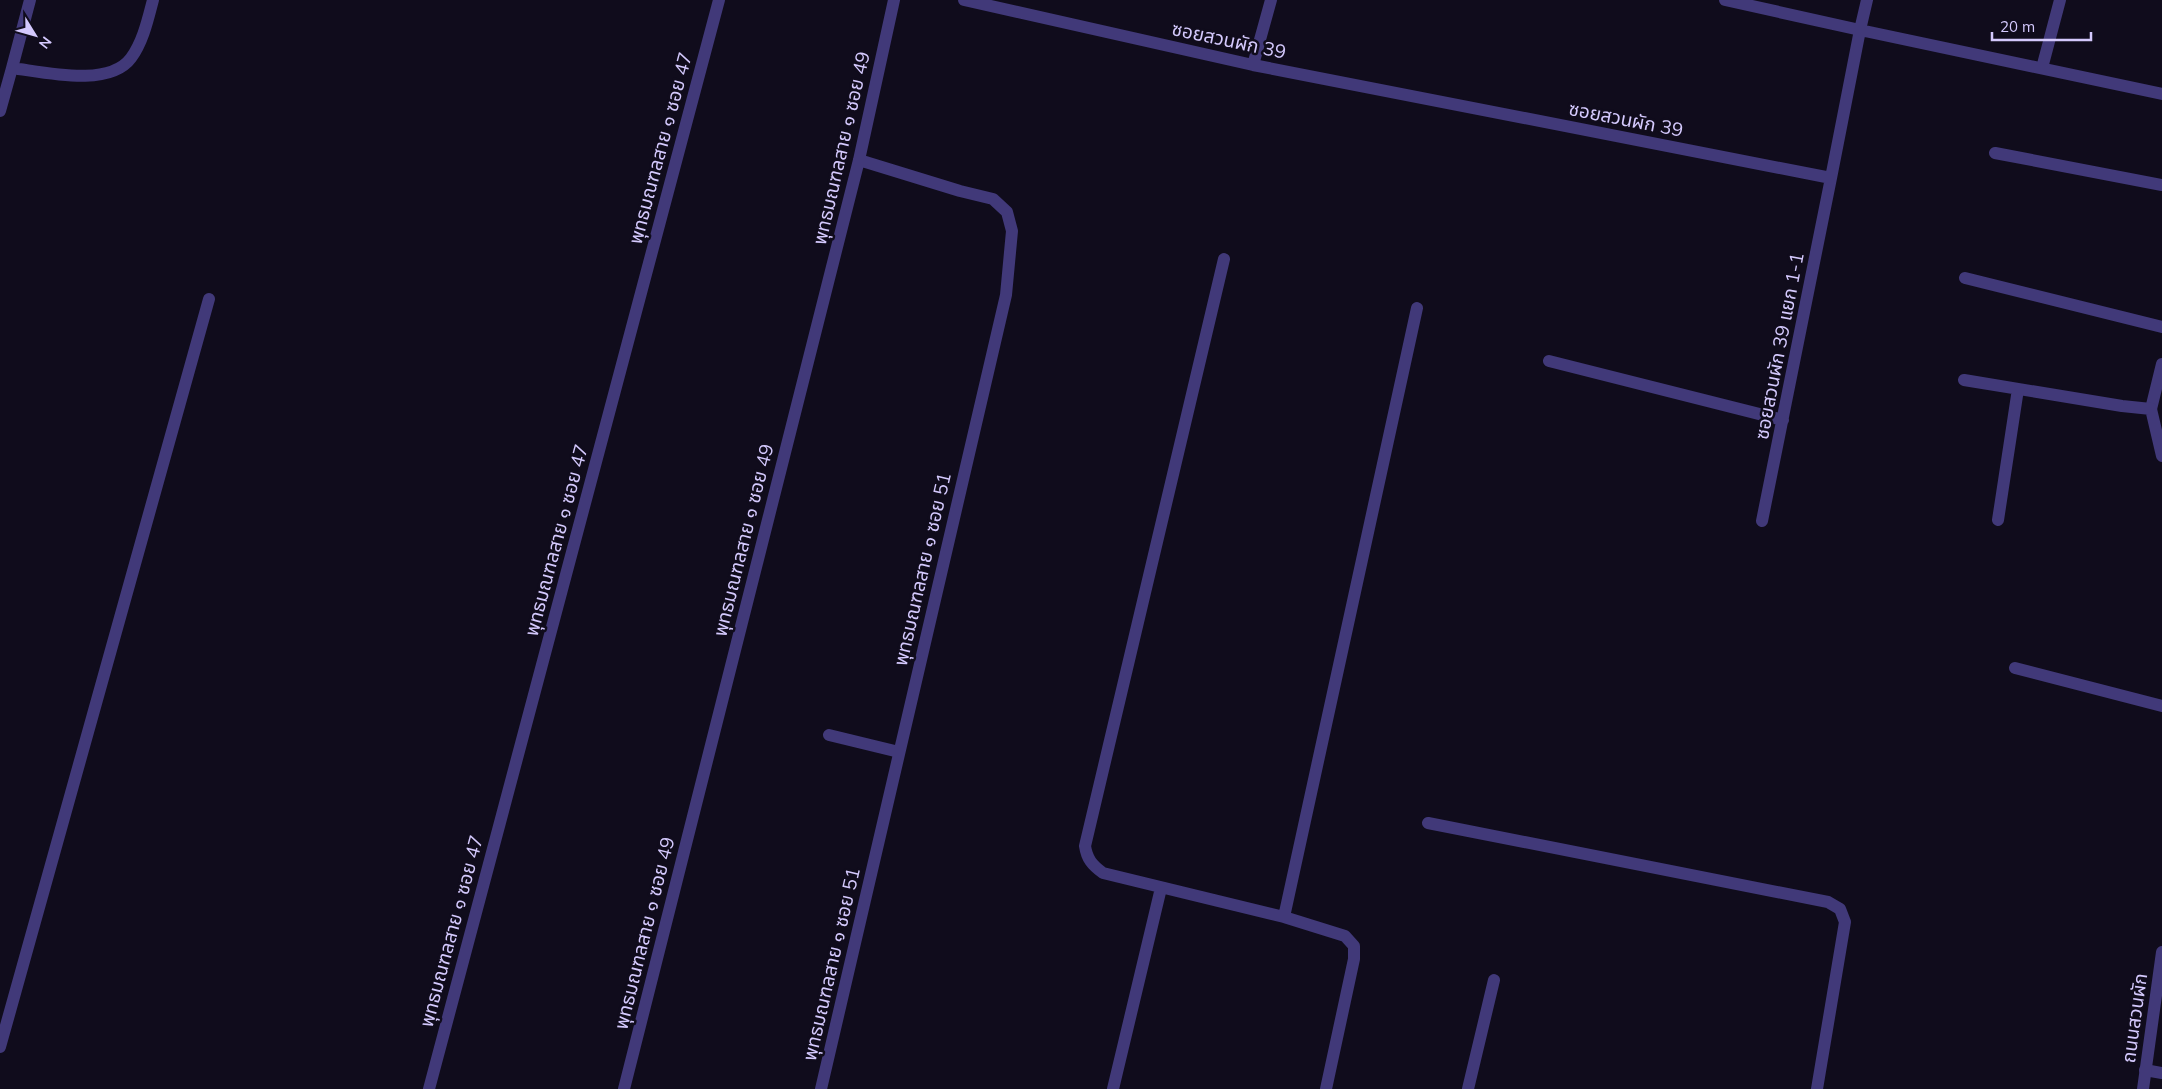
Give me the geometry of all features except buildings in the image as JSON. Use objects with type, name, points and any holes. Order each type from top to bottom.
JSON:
[{"type":"street","points":[[0,111],[30,0]]},
{"type":"street","points":[[12,68],[71,76],[106,74],[120,68],[131,59],[138,45],[153,0]]},
{"type":"street","name":"พุทธมณฑลสาย ๑ ซอย 47","points":[[429,1089],[719,0]]},
{"type":"street","name":"พุทธมณฑลสาย ๑ ซอย 49","points":[[624,1089],[859,160],[894,0]]},
{"type":"street","name":"ซอยสวนผัก 39","points":[[964,0],[1253,65],[1831,178]]},
{"type":"street","points":[[1253,65],[1271,0]]},
{"type":"street","points":[[1725,0],[2162,94]]},
{"type":"street","points":[[1831,178],[1860,30],[1868,0]]},
{"type":"street","points":[[2042,68],[2060,0]]},
{"type":"street","points":[[1995,153],[2162,185]]},
{"type":"street","name":"พุทธมณฑลสาย ๑ ซอย 51","points":[[822,1089],[1006,295],[1012,231],[1007,212],[993,199],[960,191],[859,160]]},
{"type":"street","name":"ซอยสวนผัก 39 แยก 1-1","points":[[1762,521],[1831,178]]},
{"type":"street","points":[[1224,259],[1085,846],[1087,858],[1094,867],[1103,873],[1284,917],[1345,936],[1354,946],[1354,959],[1326,1089]]},
{"type":"street","points":[[1965,278],[2162,326]]},
{"type":"street","points":[[0,1048],[209,299]]},
{"type":"street","points":[[1284,917],[1416,308]]},
{"type":"street","points":[[1549,361],[1783,420]]},
{"type":"street","points":[[2162,364],[2151,409],[2162,456]]},
{"type":"street","points":[[1964,380],[2151,409]]},
{"type":"street","points":[[1998,520],[2018,389]]},
{"type":"street","points":[[2016,668],[2162,706]]},
{"type":"street","points":[[829,734],[899,752]]},
{"type":"street","points":[[1428,823],[1828,902],[1840,909],[1845,922],[1817,1089]]},
{"type":"street","points":[[1113,1089],[1161,888]]},
{"type":"street","name":"ถนนสวนผัก","points":[[2143,1089],[2162,952]]},
{"type":"street","points":[[1468,1089],[1494,980]]},
{"type":"street","points":[[2145,1070],[2162,1073]]}]
